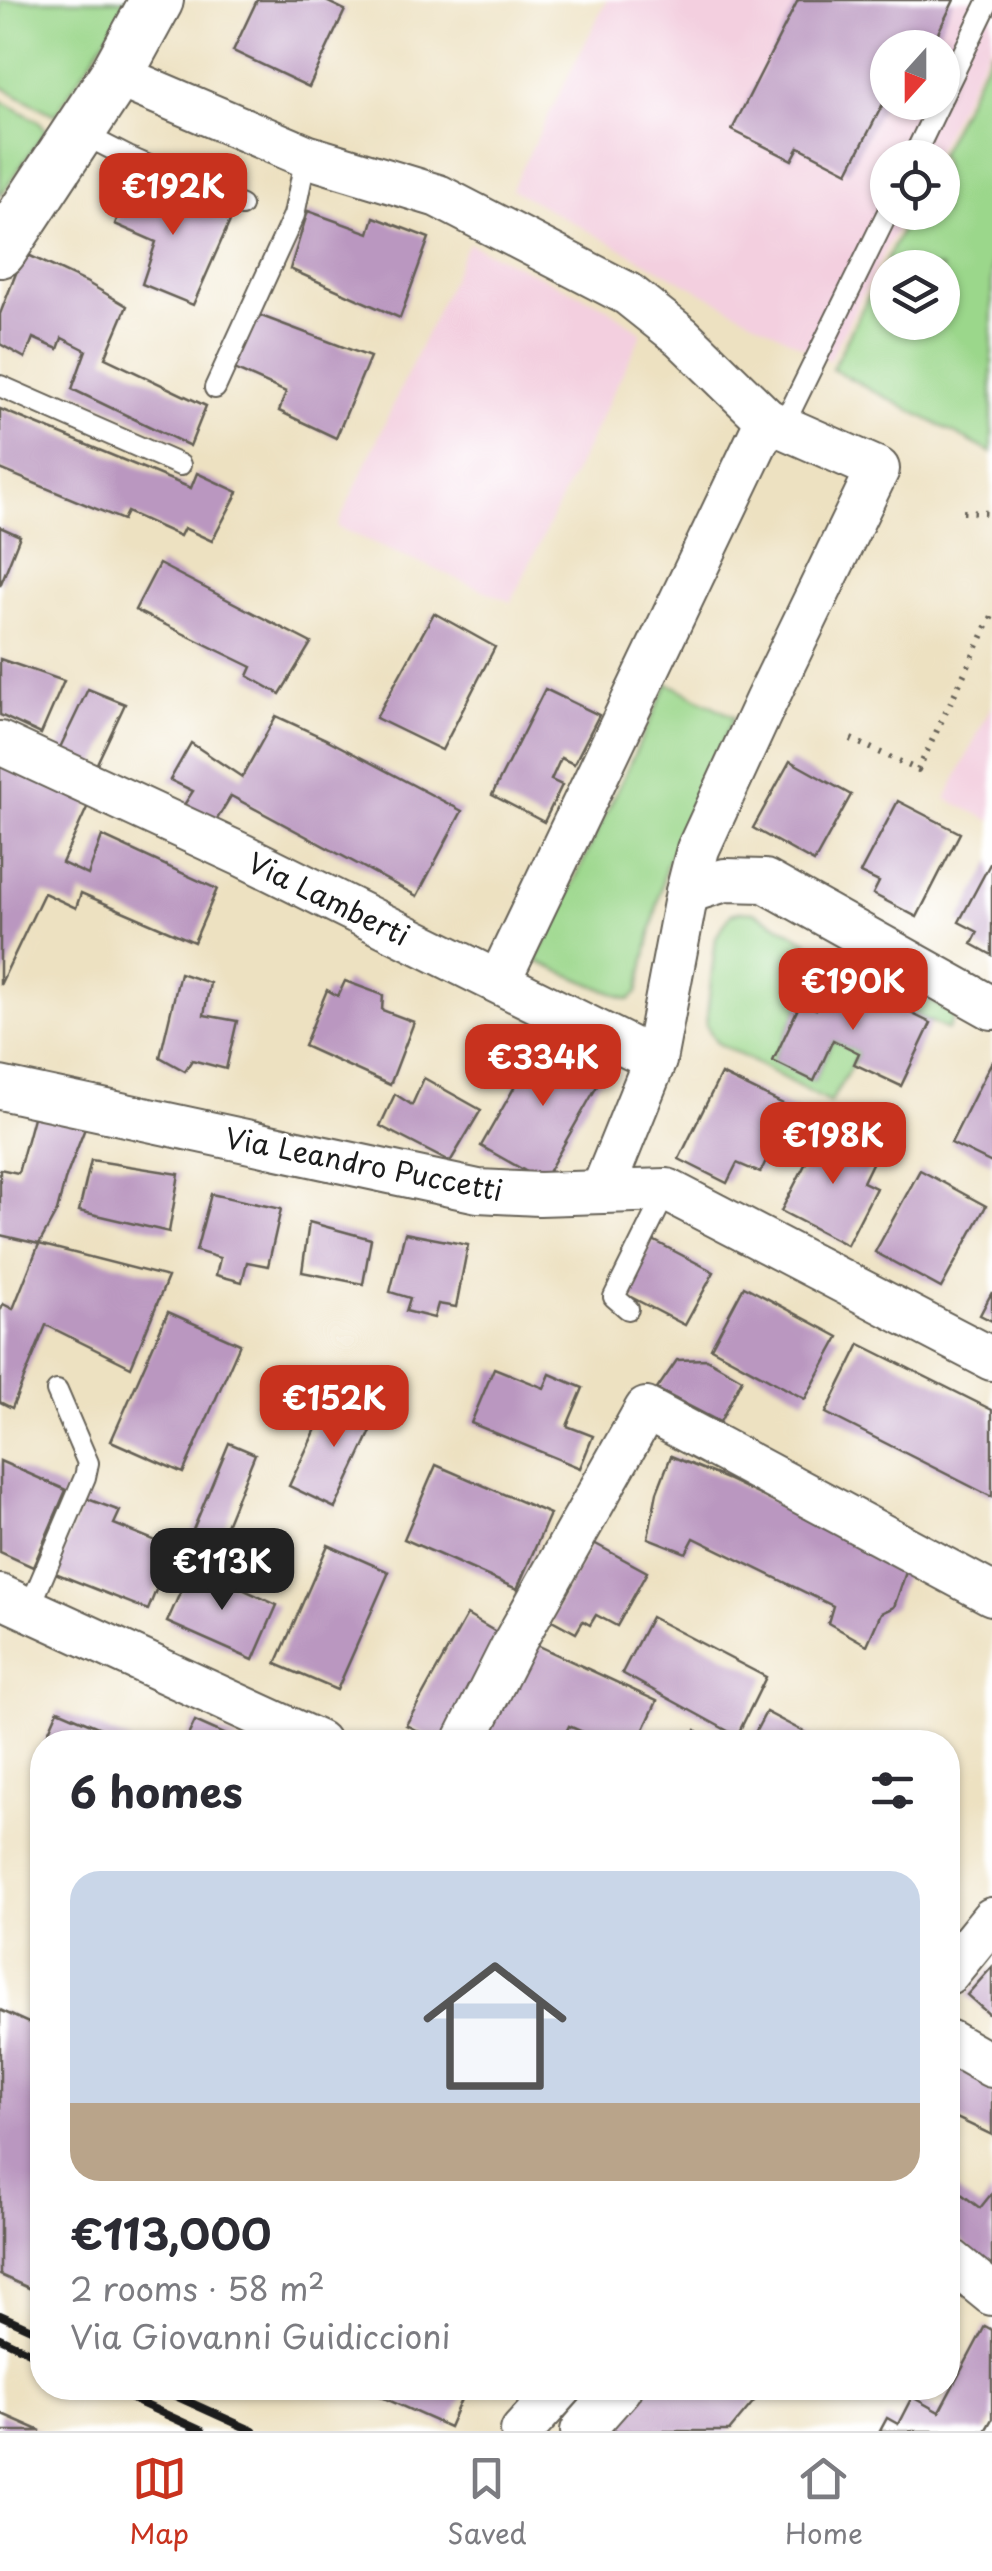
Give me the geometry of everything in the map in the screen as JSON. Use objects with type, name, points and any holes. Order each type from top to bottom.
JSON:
[{"type":"street","points":[[0,251],[116,75],[157,0]]},
{"type":"street","points":[[116,75],[306,156],[438,196],[628,294],[682,338],[774,424],[878,470],[698,849],[656,1060],[602,1191]]},
{"type":"street","points":[[499,981],[774,424]]},
{"type":"street","name":"Via Lamberti","points":[[0,743],[242,855],[656,1060]]},
{"type":"street","points":[[687,892],[724,880],[765,881],[992,1008]]},
{"type":"street","name":"Via Leandro Puccetti","points":[[0,1088],[478,1191],[539,1194],[667,1190],[992,1360]]},
{"type":"street","points":[[470,1730],[514,1643],[646,1408],[992,1594]]},
{"type":"street","points":[[15,1603],[290,1730]]},
{"type":"street","points":[[960,1958],[992,1919]]},
{"type":"street","points":[[960,2048],[992,2066]]},
{"type":"street","points":[[960,2268],[992,2294]]},
{"type":"street","points":[[522,2431],[550,2400]]},
{"type":"street","points":[[582,2431],[609,2400]]},
{"type":"lane","points":[[960,60],[989,0]]},
{"type":"lane","points":[[77,132],[241,206]]},
{"type":"lane","points":[[216,388],[294,215],[306,156]]},
{"type":"lane","points":[[774,424],[878,230]]},
{"type":"lane","points":[[0,386],[180,465]]},
{"type":"lane","points":[[628,1308],[614,1298],[667,1190]]},
{"type":"lane","points":[[15,1603],[88,1464],[57,1391]]},
{"type":"path","points":[[963,512],[992,514]]},
{"type":"path","points":[[851,738],[918,770],[992,616]]},
{"type":"shaded area","points":[[607,0],[992,0],[992,42],[960,104],[960,30],[870,30],[870,120],[952,120],[942,140],[870,140],[870,230],[896,230],[886,250],[870,250],[870,281],[829,361],[511,189]]},
{"type":"shaded area","points":[[468,243],[606,307],[642,333],[511,602],[337,527]]},
{"type":"shaded area","points":[[992,704],[992,821],[946,799]]},
{"type":"green space","points":[[0,0],[131,0],[55,115],[0,86]]},
{"type":"green space","points":[[992,49],[992,453],[832,369],[870,293],[870,340],[960,340],[960,250],[892,250],[902,230],[960,230],[960,140],[946,140],[960,120]]},
{"type":"green space","points":[[0,100],[38,121],[46,130],[0,197]]},
{"type":"green space","points":[[668,683],[734,717],[666,866],[638,992],[629,1000],[536,961]]},
{"type":"green space","points":[[754,912],[807,941],[816,956],[830,951],[955,1014],[948,1030],[832,975],[816,1009],[801,1003],[773,1060],[814,1081],[833,1040],[859,1053],[830,1103],[716,1042],[706,1025],[716,937],[731,914]]},
{"type":"building","points":[[257,0],[324,0],[345,10],[309,87],[233,51]]},
{"type":"building","points":[[798,0],[954,0],[939,30],[870,30],[870,120],[875,120],[848,172],[799,147],[792,160],[732,130]]},
{"type":"building","points":[[134,176],[230,221],[193,305],[142,284],[156,242],[115,224]]},
{"type":"building","points":[[308,211],[369,233],[374,217],[429,238],[400,318],[290,269]]},
{"type":"building","points":[[24,253],[127,306],[105,358],[206,406],[190,446],[72,389],[86,350],[62,338],[58,349],[33,338],[25,358],[0,344],[0,314]]},
{"type":"building","points":[[256,314],[370,357],[336,438],[279,411],[286,392],[232,368]]},
{"type":"building","points":[[0,409],[191,488],[197,473],[238,492],[212,541],[184,528],[180,536],[127,512],[123,520],[0,469]]},
{"type":"building","points":[[0,527],[20,536],[0,586]]},
{"type":"building","points":[[159,564],[311,643],[280,694],[248,676],[252,667],[135,610]]},
{"type":"building","points":[[434,613],[495,647],[442,750],[376,718]]},
{"type":"building","points":[[0,659],[64,681],[41,734],[0,715]]},
{"type":"building","points":[[88,689],[125,704],[92,774],[55,758]]},
{"type":"building","points":[[545,689],[599,715],[574,764],[561,758],[551,780],[562,785],[544,822],[492,795]]},
{"type":"building","points":[[276,716],[462,811],[417,896],[231,796],[214,824],[182,808],[193,791],[170,780],[191,743],[242,777]]},
{"type":"building","points":[[0,758],[91,799],[62,863],[88,875],[102,836],[217,889],[194,942],[81,893],[76,908],[44,893],[0,985]]},
{"type":"building","points":[[790,761],[851,795],[814,862],[753,828]]},
{"type":"building","points":[[898,801],[960,833],[917,917],[873,894],[879,882],[860,873]]},
{"type":"building","points":[[992,860],[992,955],[972,944],[978,932],[959,922]]},
{"type":"building","points":[[180,973],[210,983],[204,1015],[237,1021],[226,1069],[192,1060],[185,1071],[160,1057]]},
{"type":"building","points":[[832,975],[931,1023],[901,1086],[854,1064],[859,1053],[833,1040],[814,1081],[773,1061],[801,1002],[816,1009]]},
{"type":"building","points":[[345,981],[383,995],[382,1010],[414,1022],[390,1085],[304,1046],[327,990],[338,996]]},
{"type":"building","points":[[543,1037],[605,1072],[543,1181],[481,1146]]},
{"type":"building","points":[[992,1061],[992,1163],[951,1143]]},
{"type":"building","points":[[721,1074],[804,1114],[796,1130],[784,1124],[760,1173],[737,1163],[727,1183],[679,1159]]},
{"type":"building","points":[[424,1078],[481,1110],[450,1162],[380,1126],[395,1094],[412,1105]]},
{"type":"building","points":[[35,1110],[87,1123],[57,1211],[39,1244],[0,1235],[0,1169],[18,1173]]},
{"type":"building","points":[[825,1126],[877,1153],[863,1182],[876,1188],[847,1245],[781,1211]]},
{"type":"building","points":[[91,1160],[179,1174],[169,1232],[79,1211]]},
{"type":"building","points":[[920,1170],[986,1206],[941,1288],[875,1252]]},
{"type":"building","points":[[211,1194],[281,1209],[268,1266],[247,1262],[242,1282],[216,1275],[220,1258],[196,1251]]},
{"type":"building","points":[[309,1222],[371,1239],[363,1284],[302,1272]]},
{"type":"building","points":[[405,1233],[468,1245],[456,1307],[438,1304],[434,1318],[406,1311],[410,1298],[390,1292]]},
{"type":"building","points":[[653,1240],[714,1272],[685,1325],[625,1294]]},
{"type":"building","points":[[39,1244],[168,1277],[131,1367],[46,1325],[12,1408],[0,1402],[0,1311],[3,1304],[13,1309]]},
{"type":"building","points":[[744,1286],[839,1337],[805,1399],[711,1348]]},
{"type":"building","points":[[992,1292],[992,1321],[980,1315]]},
{"type":"building","points":[[168,1312],[240,1344],[183,1473],[111,1441]]},
{"type":"building","points":[[860,1344],[992,1410],[992,1497],[826,1413]]},
{"type":"building","points":[[707,1359],[742,1379],[720,1422],[657,1389],[677,1360]]},
{"type":"building","points":[[494,1368],[544,1388],[550,1374],[583,1388],[567,1426],[593,1436],[580,1468],[471,1423]]},
{"type":"building","points":[[333,1393],[379,1414],[335,1508],[289,1486]]},
{"type":"building","points":[[229,1443],[255,1454],[217,1547],[190,1537]]},
{"type":"building","points":[[671,1456],[853,1540],[906,1572],[894,1607],[881,1613],[867,1645],[828,1623],[833,1606],[694,1538],[686,1553],[648,1538],[657,1492]]},
{"type":"building","points":[[0,1461],[66,1490],[33,1567],[0,1552]]},
{"type":"building","points":[[436,1465],[550,1514],[517,1589],[404,1539]]},
{"type":"building","points":[[85,1498],[120,1511],[114,1524],[173,1548],[148,1610],[55,1573]]},
{"type":"building","points":[[592,1542],[647,1572],[617,1626],[596,1615],[590,1625],[583,1621],[576,1633],[550,1619]]},
{"type":"building","points":[[328,1545],[389,1572],[337,1690],[276,1664]]},
{"type":"building","points":[[192,1566],[277,1605],[253,1660],[167,1622]]},
{"type":"building","points":[[467,1615],[501,1635],[449,1730],[416,1730],[406,1725]]},
{"type":"building","points":[[651,1617],[766,1677],[740,1730],[726,1730],[622,1673]]},
{"type":"building","points":[[528,1641],[657,1701],[644,1730],[578,1730],[569,1726],[567,1730],[487,1730]]},
{"type":"building","points":[[58,1710],[105,1730],[49,1730]]},
{"type":"building","points":[[766,1712],[800,1730],[756,1730]]},
{"type":"building","points":[[195,1721],[215,1730],[191,1730]]},
{"type":"building","points":[[992,1967],[992,2017],[967,1995]]},
{"type":"building","points":[[0,2010],[30,2024],[30,2289],[0,2275]]},
{"type":"building","points":[[960,2069],[992,2086],[992,2135],[960,2120]]},
{"type":"building","points":[[960,2193],[980,2208],[992,2193],[992,2271],[960,2240]]},
{"type":"building","points":[[985,2326],[992,2330],[992,2419],[985,2431],[880,2431],[887,2418],[898,2424],[910,2400],[939,2412],[945,2400],[960,2400],[960,2373]]},
{"type":"building","points":[[388,2400],[461,2400],[449,2427]]},
{"type":"building","points":[[633,2400],[755,2400],[729,2431],[606,2431]]},
{"type":"building","points":[[0,2413],[41,2431],[0,2431]]},
{"type":"railway","points":[[0,2315],[30,2329]]},
{"type":"railway","points":[[0,2338],[30,2352]]},
{"type":"railway","points":[[134,2400],[202,2431]]},
{"type":"railway","points":[[185,2400],[253,2431]]}]
